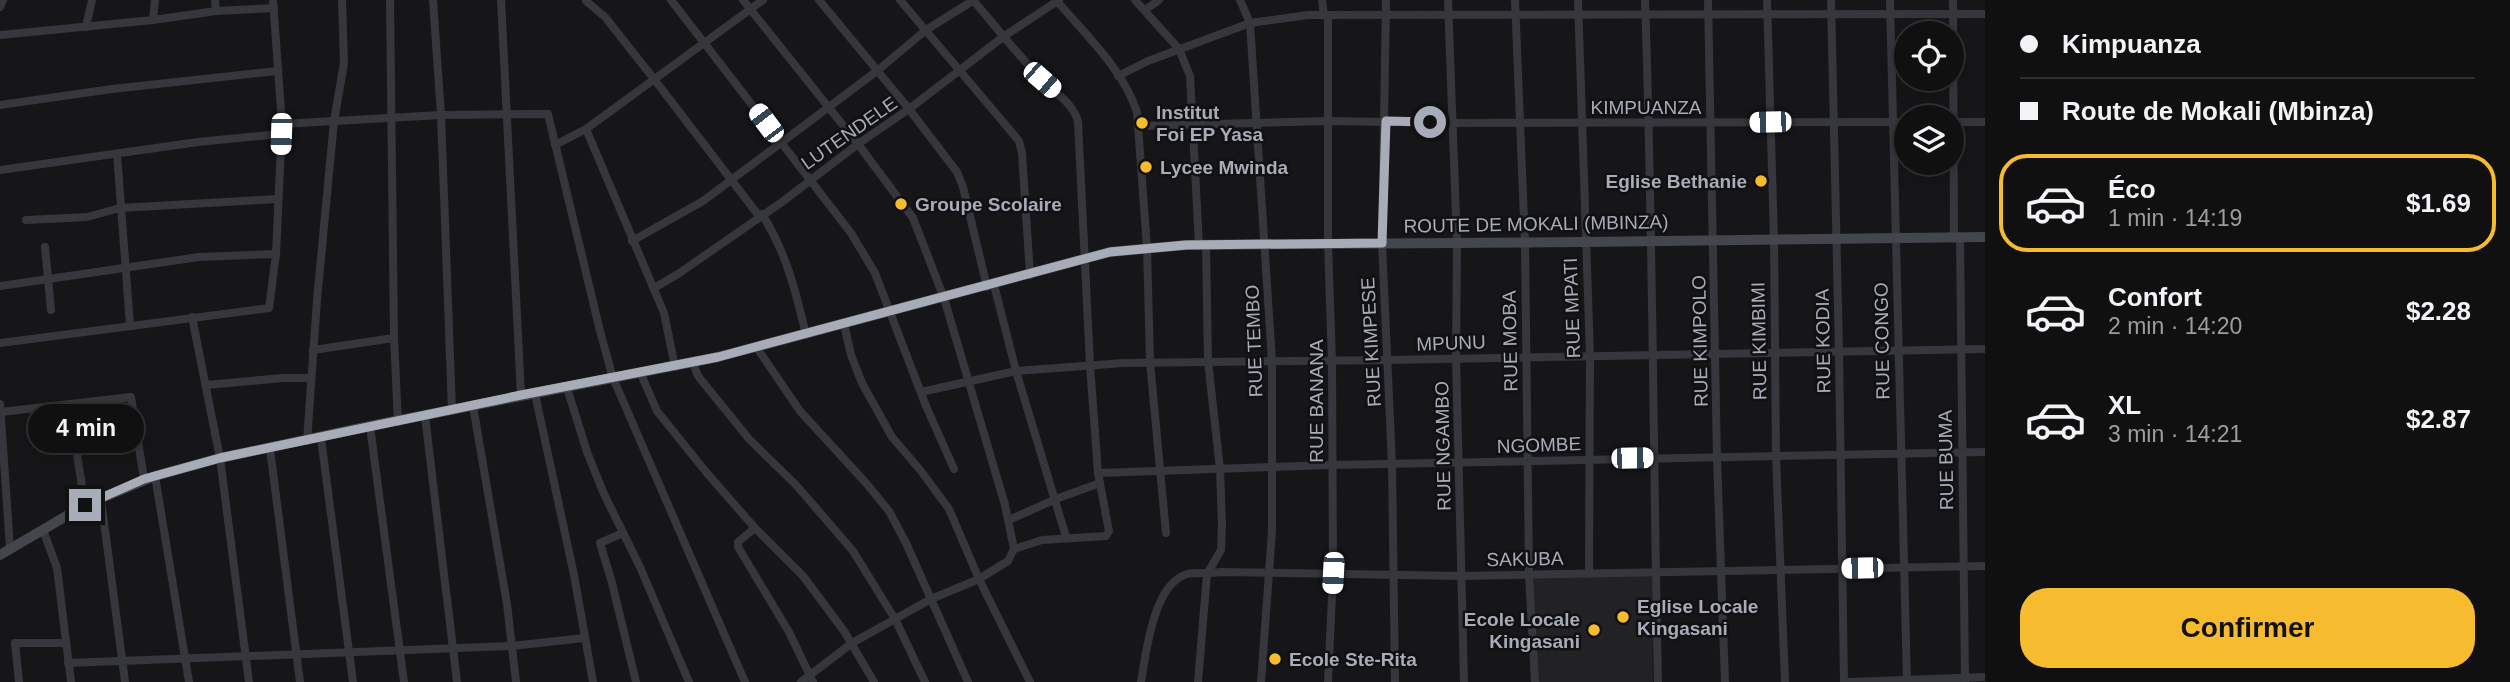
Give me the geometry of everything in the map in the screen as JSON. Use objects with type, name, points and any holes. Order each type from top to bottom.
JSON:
[{"type":"street","points":[[0,8],[3,0]]},
{"type":"street","points":[[86,27],[92,0]]},
{"type":"street","points":[[153,20],[155,0]]},
{"type":"street","points":[[215,0],[216,11]]},
{"type":"street","points":[[307,441],[334,121],[344,62],[342,0]]},
{"type":"street","points":[[390,0],[394,338],[398,422]]},
{"type":"street","points":[[433,0],[441,115],[452,410]]},
{"type":"street","points":[[500,0],[521,395]]},
{"type":"street","points":[[671,0],[851,233],[875,273],[954,469]]},
{"type":"street","points":[[743,0],[858,144],[913,218],[944,298],[1009,520],[1014,550],[1008,561],[979,579],[931,599],[852,643],[811,679],[801,682]]},
{"type":"street","points":[[555,145],[586,130],[763,0]]},
{"type":"street","points":[[819,0],[957,172],[1066,537]]},
{"type":"street","points":[[900,0],[1019,141],[1030,275]]},
{"type":"street","points":[[632,241],[703,201],[877,71],[926,30],[974,0],[1003,37],[1076,113],[1080,132],[1090,365],[1098,473],[1108,534],[1042,540],[1014,550]]},
{"type":"street","points":[[1058,0],[1133,99],[1139,126],[1147,247],[1150,362],[1166,533]]},
{"type":"street","name":"LUTENDELE","points":[[654,288],[678,274],[909,109],[1003,37],[1058,0]]},
{"type":"street","points":[[1135,0],[1180,49],[1190,76],[1208,361],[1220,469],[1222,525],[1220,550],[1207,574],[1198,682]]},
{"type":"street","points":[[1145,10],[1159,0]]},
{"type":"street","name":"RUE TEMBO","points":[[1240,0],[1250,23],[1272,361],[1272,531],[1267,573],[1262,682]]},
{"type":"street","name":"RUE BANANA","points":[[1322,0],[1326,15],[1332,361],[1333,573],[1328,682]]},
{"type":"street","name":"RUE KIMPESE","points":[[1386,0],[1382,243],[1392,464],[1395,682]]},
{"type":"street","name":"RUE NGAMBO","points":[[1448,0],[1457,243],[1456,358],[1464,682]]},
{"type":"street","name":"RUE MOBA","points":[[1515,0],[1525,243],[1524,356],[1529,575],[1535,682]]},
{"type":"street","name":"RUE MPATI","points":[[1578,0],[1590,355],[1589,573]]},
{"type":"street","points":[[1645,0],[1654,354],[1653,458],[1658,682]]},
{"type":"street","name":"RUE KIMPOLO","points":[[1708,0],[1717,458],[1726,682]]},
{"type":"street","name":"RUE KIMBIMI","points":[[1767,0],[1774,239],[1776,456],[1785,682]]},
{"type":"street","name":"RUE KODIA","points":[[1830,0],[1837,238],[1841,568],[1846,682]]},
{"type":"street","name":"RUE CONGO","points":[[1890,0],[1907,681]]},
{"type":"street","name":"RUE BUMA","points":[[1952,105],[1953,0]]},
{"type":"street","points":[[586,1],[605,17],[777,238],[790,271],[806,335]]},
{"type":"street","points":[[0,35],[153,20],[273,4],[282,124],[276,254],[271,305],[267,310],[192,317],[0,343]]},
{"type":"street","points":[[1118,76],[1250,23],[1326,15],[1985,14]]},
{"type":"street","points":[[0,105],[112,89],[277,71]]},
{"type":"street","points":[[282,124],[441,115],[547,113],[613,378],[745,682]]},
{"type":"street","name":"KIMPUANZA","points":[[1139,126],[1257,121],[1893,122]]},
{"type":"street","points":[[1964,122],[1985,122]]},
{"type":"street","points":[[586,130],[664,313],[675,367]]},
{"type":"street","points":[[0,170],[281,134]]},
{"type":"street","points":[[117,154],[130,325]]},
{"type":"street","name":"RUE BUMA","points":[[1954,175],[1962,349],[1964,680]]},
{"type":"street","points":[[26,220],[87,217],[120,208],[278,199]]},
{"type":"street","name":"ROUTE DE MOKALI (MBINZA)","points":[[4,545],[43,530],[85,505],[144,479],[220,458],[521,395],[693,363],[890,313],[1086,258],[1147,247],[1985,237]]},
{"type":"street","points":[[45,247],[46,280],[51,310]]},
{"type":"street","points":[[0,286],[199,257],[276,254]]},
{"type":"street","points":[[192,317],[220,458],[250,682]]},
{"type":"street","points":[[844,324],[851,355],[862,383],[892,437],[948,509],[1030,682]]},
{"type":"street","points":[[313,350],[394,338]]},
{"type":"street","points":[[757,348],[800,411],[888,511],[906,543],[968,682]]},
{"type":"street","name":"MPUNU","points":[[921,392],[1016,371],[1150,362],[1985,349]]},
{"type":"street","points":[[693,363],[698,376],[749,439],[797,486],[841,536],[895,619],[925,682]]},
{"type":"street","points":[[640,372],[657,411],[755,528],[803,576],[852,643],[874,682]]},
{"type":"street","points":[[205,386],[283,377],[311,378]]},
{"type":"street","points":[[567,388],[587,452],[689,682]]},
{"type":"street","points":[[535,394],[574,575],[593,682]]},
{"type":"street","points":[[1,412],[131,397],[144,479]]},
{"type":"street","points":[[0,404],[4,545]]},
{"type":"street","points":[[69,404],[85,505]]},
{"type":"street","points":[[473,406],[494,520],[516,682]]},
{"type":"street","points":[[425,416],[457,682]]},
{"type":"street","points":[[370,426],[404,682]]},
{"type":"street","points":[[321,438],[353,682]]},
{"type":"street","points":[[270,449],[300,682]]},
{"type":"street","name":"NGOMBE","points":[[1098,473],[1332,465],[1985,452]]},
{"type":"street","points":[[155,475],[189,682]]},
{"type":"street","points":[[1009,520],[1100,483]]},
{"type":"street","points":[[101,499],[114,581],[125,682]]},
{"type":"street","points":[[755,528],[738,542],[738,547],[789,632],[811,679]]},
{"type":"street","points":[[43,530],[57,568],[71,682]]},
{"type":"street","points":[[622,533],[600,543],[636,682]]},
{"type":"street","name":"SAKUBA","points":[[1141,682],[1148,637],[1161,600],[1171,585],[1185,575],[1333,573],[1461,576],[1985,566]]},
{"type":"street","points":[[68,663],[512,646],[584,638]]},
{"type":"street","points":[[19,682],[15,643],[65,643]]},
{"type":"street","points":[[1846,682],[1964,680],[1985,677]]},
{"type":"shaded area","name":"Ecole Locale Kingasani","points":[[1652,576],[1653,682],[1536,682],[1533,577]]},
{"type":"place","name":"Institut Foi EP Yasa","points":[[1142,123]]},
{"type":"place","name":"Lycee Mwinda","points":[[1146,167]]},
{"type":"place","name":"Eglise Bethanie","points":[[1761,181]]},
{"type":"place","name":"Groupe Scolaire","points":[[901,204]]},
{"type":"place","name":"Eglise Locale Kingasani","points":[[1623,617]]},
{"type":"place","name":"Ecole Locale Kingasani","points":[[1594,630]]},
{"type":"place","name":"Ecole Ste-Rita","points":[[1275,659]]},
{"type":"route","points":[[85,505],[155,475],[220,458],[521,395],[675,367],[890,313],[1110,252],[1186,245],[1382,243],[1386,121],[1430,122]]}]
